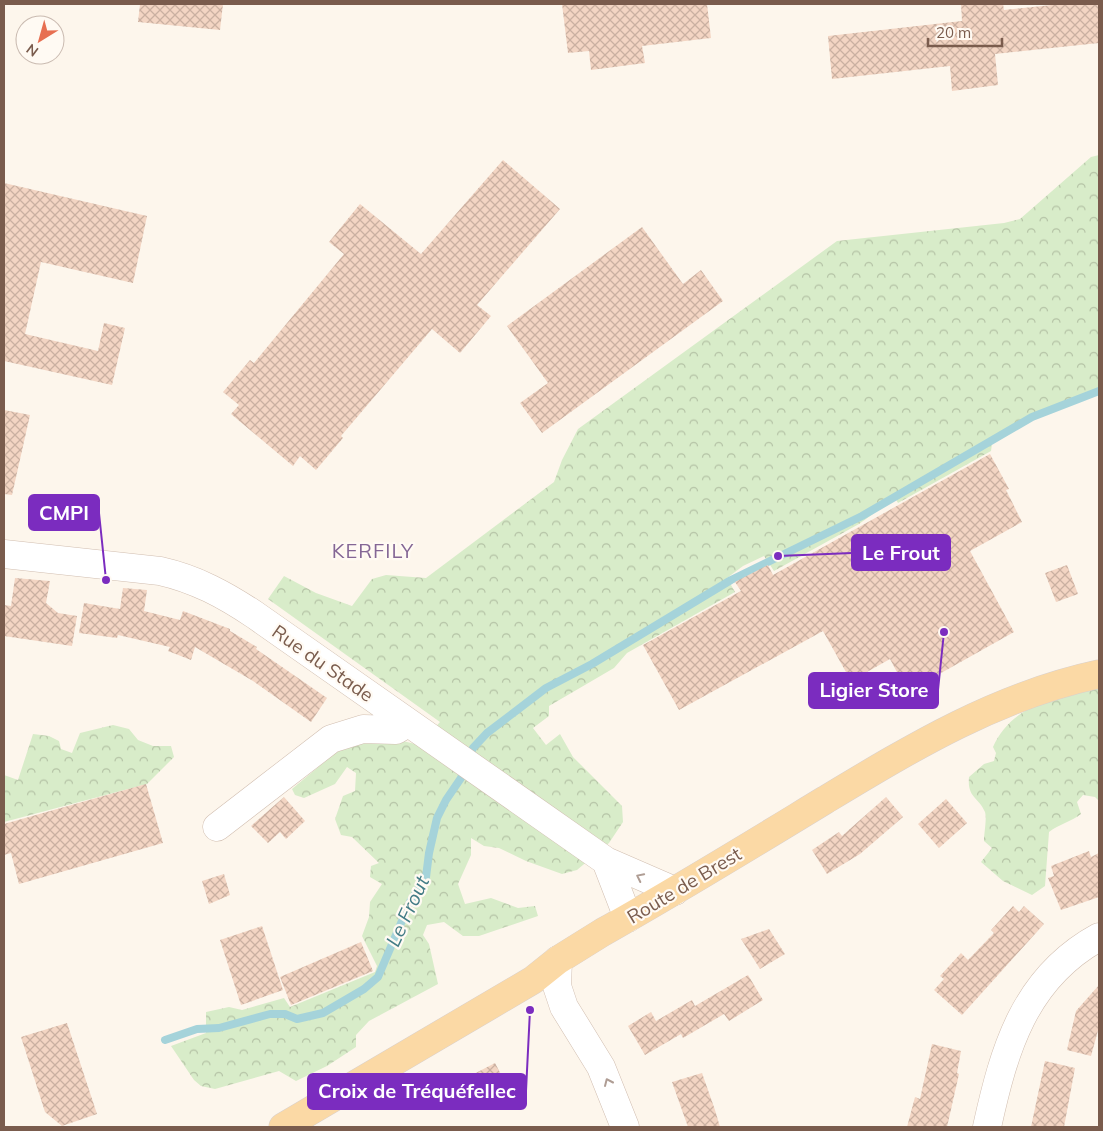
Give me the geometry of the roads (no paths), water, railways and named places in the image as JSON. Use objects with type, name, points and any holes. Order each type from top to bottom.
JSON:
[{"type":"main road","name":"Route de Brest","points":[[283,1127],[534,980],[558,960],[954,725],[1025,696],[1099,674]]},
{"type":"street","name":"Rue du Stade","points":[[4,554],[160,572],[198,582],[240,605],[606,861],[675,891]]},
{"type":"street","points":[[217,827],[331,739],[363,729],[396,730],[408,723]]},
{"type":"street","points":[[606,861],[628,918]]},
{"type":"street","points":[[987,1127],[1003,1059],[1019,1021],[1030,1003],[1057,969],[1072,955],[1099,937]]},
{"type":"street","points":[[558,960],[557,986],[564,1007],[601,1068],[625,1127]]},
{"type":"waterway","name":"Le Frout","points":[[165,1040],[197,1029],[219,1028],[270,1014],[285,1014],[297,1019],[323,1013],[364,989],[378,977],[410,902],[426,877],[437,818],[446,800],[461,778],[473,748],[487,733],[546,688],[592,664],[731,580],[862,516],[1032,417],[1099,391]]},
{"type":"place","name":"Le Frout","points":[[778,556]]},
{"type":"place","name":"CMPI","points":[[106,580]]},
{"type":"place","name":"Ligier Store","points":[[944,632]]},
{"type":"place","name":"Croix de Tréquéfellec","points":[[530,1010]]},
{"type":"district","name":"KERFILY","points":[[373,550]]}]
